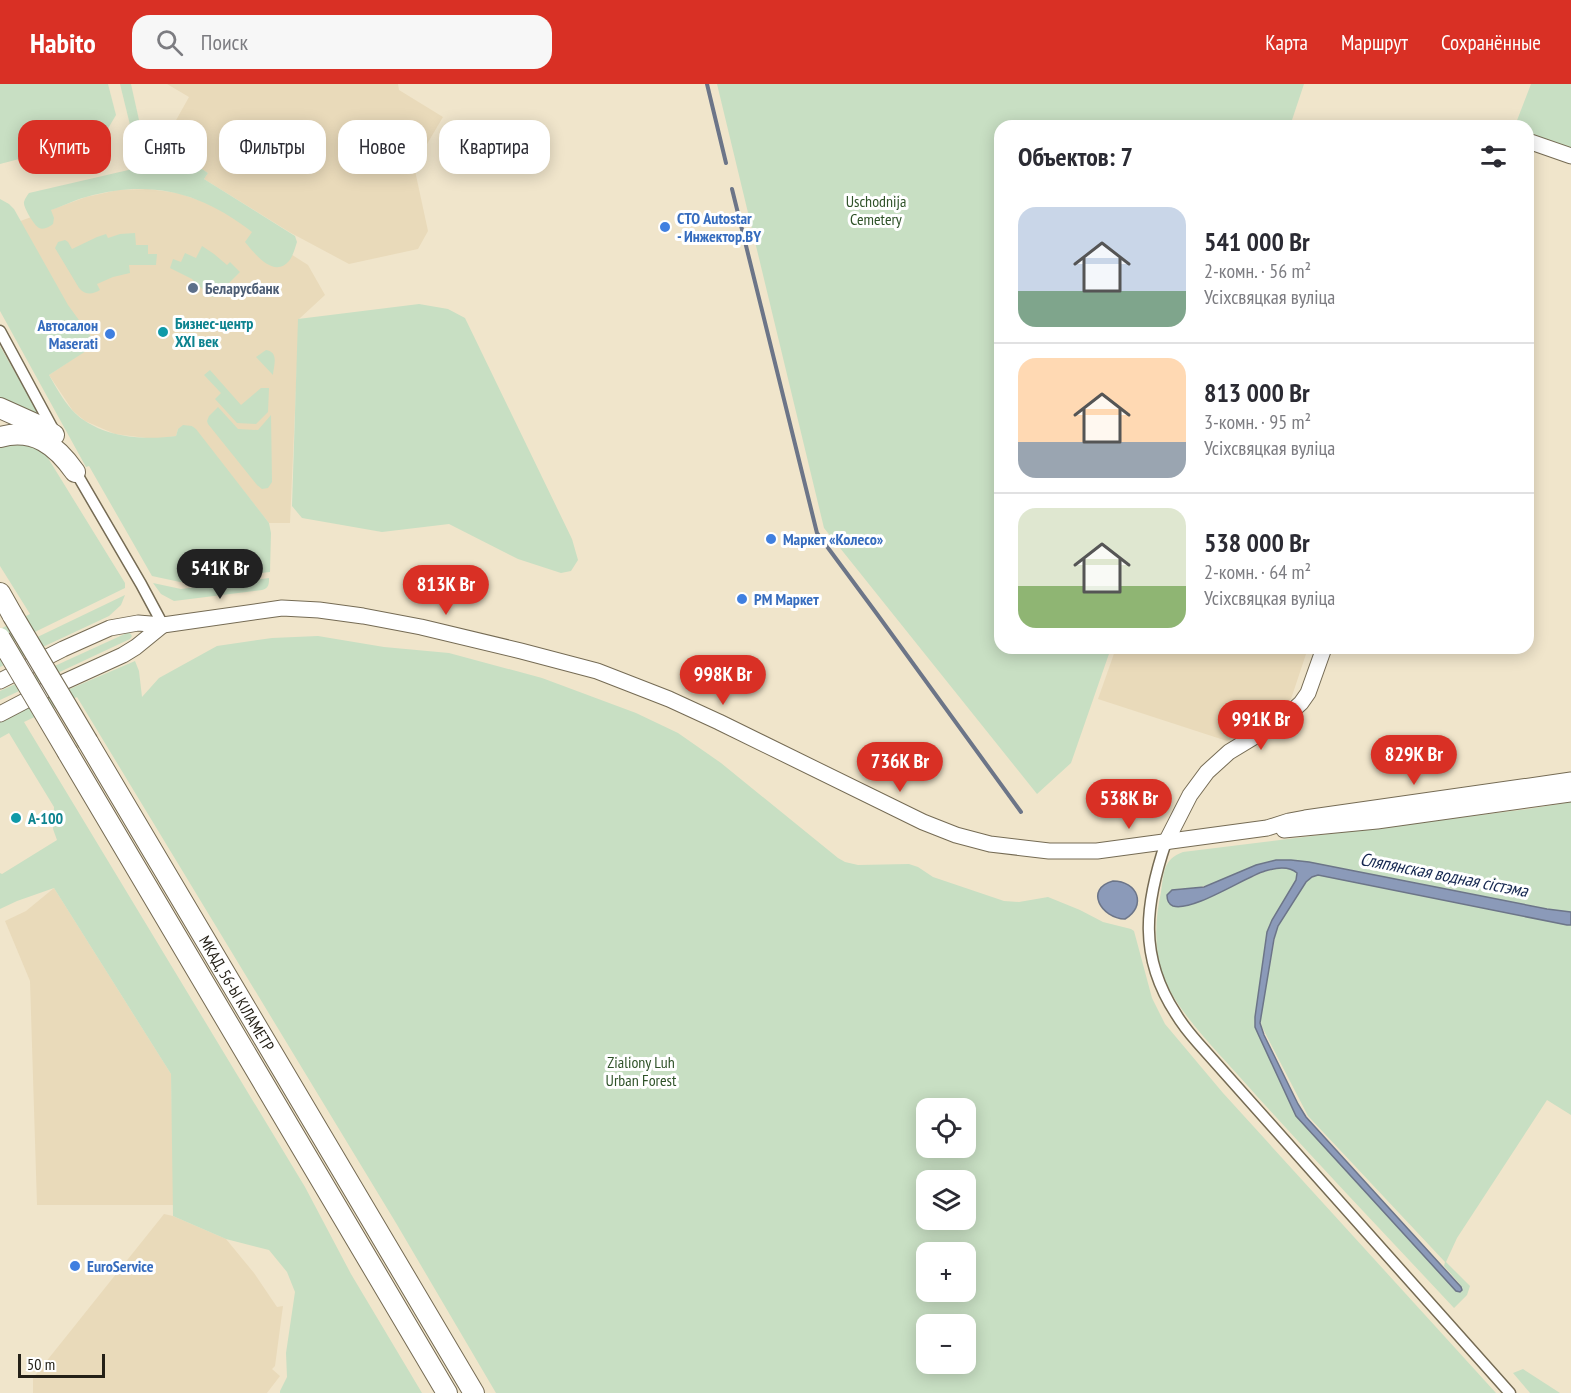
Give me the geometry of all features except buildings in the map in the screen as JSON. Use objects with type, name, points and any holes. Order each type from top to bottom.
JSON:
[{"type":"highway","points":[[0,408],[40,426],[58,438]]},
{"type":"highway","points":[[0,437],[15,434],[29,435],[45,441],[75,472]]},
{"type":"highway","name":"МКАД, 56-Ы КІЛАМЕТР","points":[[0,593],[474,1393]]},
{"type":"highway","name":"МКАД, 56-Ы КІЛАМЕТР","points":[[0,638],[447,1393]]},
{"type":"main road","points":[[1534,143],[1571,156]]},
{"type":"main road","points":[[0,681],[110,628],[138,623],[163,625],[282,608],[352,614],[421,627],[597,671],[669,699],[719,722],[923,822],[971,840],[1020,848],[1075,852],[1266,828],[1305,818],[1571,780]]},
{"type":"main road","points":[[0,714],[123,655],[163,625]]},
{"type":"main road","points":[[1166,842],[1190,795],[1207,772],[1229,752],[1282,720],[1300,703],[1308,693],[1322,654]]},
{"type":"main road","points":[[1266,828],[1284,830],[1377,821],[1571,794]]},
{"type":"street","points":[[0,331],[75,472],[163,625]]},
{"type":"street","points":[[1166,842],[1151,896],[1148,932],[1149,949],[1157,979],[1175,1013],[1198,1043],[1510,1393]]},
{"type":"shaded area","points":[[167,84],[398,84],[399,90],[443,117],[439,120],[427,144],[427,120],[338,120],[338,174],[416,174],[428,231],[418,249],[349,264],[291,233],[204,179],[208,173],[207,120],[176,120],[189,97]]},
{"type":"shaded area","points":[[148,189],[178,193],[207,203],[231,216],[308,265],[325,295],[299,319],[290,523],[269,523],[192,426],[178,429],[176,436],[163,438],[115,434],[85,421],[73,411],[49,375],[85,351],[95,336],[87,342],[15,223],[86,197],[118,190]]},
{"type":"shaded area","points":[[1114,654],[1306,654],[1291,699],[1257,727],[1227,741],[1098,699]]},
{"type":"shaded area","points":[[54,888],[171,1074],[174,1205],[37,1205],[30,981],[5,921],[26,911]]},
{"type":"shaded area","points":[[164,1214],[226,1239],[254,1273],[277,1307],[283,1306],[275,1366],[272,1369],[280,1376],[267,1393],[33,1393],[33,1378]]},
{"type":"green space","points":[[0,84],[108,84],[116,115],[111,123],[111,120],[18,120],[18,159],[0,164]]},
{"type":"green space","points":[[120,84],[131,84],[139,120],[129,120]]},
{"type":"green space","name":"Uschodnija Cemetery","points":[[717,84],[1304,84],[1292,120],[994,120],[994,654],[1109,654],[1071,763],[1037,794],[824,528]]},
{"type":"green space","points":[[1531,84],[1571,84],[1571,148],[1534,136],[1534,120],[1517,120]]},
{"type":"green space","points":[[123,171],[123,174],[207,172],[208,173],[204,179],[295,236],[297,242],[289,261],[283,266],[271,266],[245,242],[252,232],[233,218],[194,199],[153,190],[132,189],[77,200],[51,210],[54,218],[53,224],[43,229],[34,223],[27,212],[24,202],[29,193]]},
{"type":"green space","points":[[0,199],[14,209],[68,305],[92,338],[86,351],[49,375],[66,402],[82,419],[94,426],[121,435],[149,438],[176,436],[178,429],[183,425],[196,429],[269,523],[270,572],[180,582],[152,576],[89,466],[86,467],[0,311]]},
{"type":"green space","points":[[135,233],[136,245],[148,245],[148,254],[157,254],[156,265],[129,265],[130,273],[97,284],[100,290],[91,293],[86,293],[79,288],[55,248],[58,242],[65,240],[72,249],[106,234],[108,238]]},
{"type":"green space","points":[[202,246],[227,265],[230,262],[240,272],[215,297],[211,297],[192,279],[170,268],[173,259],[181,262],[185,253],[196,258]]},
{"type":"green space","points":[[419,304],[448,309],[465,318],[572,539],[578,560],[571,571],[561,573],[518,559],[449,524],[382,532],[302,518],[292,506],[298,319]]},
{"type":"green space","points":[[0,346],[44,423],[0,403]]},
{"type":"green space","points":[[266,350],[274,356],[273,375],[256,357]]},
{"type":"green space","points":[[210,370],[241,405],[261,388],[269,388],[268,412],[256,424],[237,423],[215,399],[221,393],[204,375]]},
{"type":"green space","points":[[218,407],[238,429],[258,430],[271,415],[272,482],[268,488],[262,489],[257,485],[208,424],[209,416]]},
{"type":"green space","points":[[0,444],[29,445],[43,450],[125,583],[125,588],[0,649],[0,629],[30,614],[0,566]]},
{"type":"green space","points":[[269,578],[268,586],[262,590],[174,601],[161,594],[153,583],[181,589]]},
{"type":"green space","points":[[125,595],[121,605],[109,616],[0,667],[0,655]]},
{"type":"green space","points":[[129,632],[132,636],[130,639],[0,700],[0,691]]},
{"type":"green space","name":"Zialiony Luh Urban Forest","points":[[318,636],[384,647],[449,653],[542,678],[636,713],[678,733],[721,763],[845,862],[858,865],[909,864],[933,877],[1004,901],[1019,902],[1048,897],[1103,922],[1131,929],[1134,931],[1152,998],[1165,1024],[1223,1093],[1496,1393],[496,1393],[396,1223],[77,697],[24,722],[305,1187],[351,1274],[422,1393],[280,1393],[287,1377],[286,1353],[295,1292],[287,1272],[269,1250],[226,1239],[173,1216],[171,1074],[54,888],[0,909],[0,873],[2,874],[57,840],[53,829],[54,807],[9,733],[0,738],[0,721],[135,661],[139,671],[142,697],[159,678],[217,646],[272,638]]},
{"type":"green space","points":[[1571,802],[1571,912],[1309,862],[1263,863],[1211,884],[1197,888],[1176,889],[1167,895],[1168,902],[1198,901],[1266,871],[1286,868],[1297,873],[1296,880],[1267,932],[1255,1017],[1259,1036],[1296,1116],[1456,1291],[1462,1289],[1444,1266],[1445,1262],[1308,1116],[1262,1027],[1260,1019],[1276,932],[1298,892],[1308,880],[1318,875],[1571,925],[1571,1115],[1547,1100],[1457,1238],[1446,1262],[1470,1286],[1467,1295],[1454,1308],[1272,1113],[1199,1032],[1177,1002],[1168,987],[1159,963],[1156,933],[1164,873],[1168,863],[1183,852]]},
{"type":"green space","points":[[1523,1369],[1560,1393],[1530,1393],[1513,1373]]},
{"type":"water","points":[[1276,860],[1309,862],[1571,912],[1571,925],[1567,925],[1318,875],[1306,882],[1278,926],[1274,939],[1260,1023],[1298,1104],[1306,1117],[1461,1287],[1460,1292],[1456,1291],[1296,1116],[1255,1027],[1267,932],[1296,880],[1297,873],[1286,868],[1277,868],[1256,874],[1193,904],[1173,906],[1168,902],[1167,895],[1172,890],[1204,887],[1256,865]]},
{"type":"water","points":[[1113,881],[1129,885],[1137,895],[1136,908],[1125,919],[1109,914],[1099,903],[1099,890]]},
{"type":"waterway","points":[[707,84],[726,163]]},
{"type":"waterway","points":[[732,189],[817,533],[1021,812]]},
{"type":"place","name":"СТО Autostar - Инжектор.BY","points":[[665,227]]},
{"type":"place","name":"Беларусбанк","points":[[193,288]]},
{"type":"place","name":"Бизнес-центр XXI век","points":[[163,332]]},
{"type":"place","name":"Автосалон Maserati","points":[[110,334]]},
{"type":"place","name":"Маркет «Колесо»","points":[[771,539]]},
{"type":"place","name":"РМ Маркет","points":[[742,599]]},
{"type":"place","name":"A-100","points":[[16,818]]},
{"type":"place","name":"EuroService","points":[[75,1266]]},
{"type":"water label","name":"Сляпянская водная сістэма","points":[[1444,875]]}]
